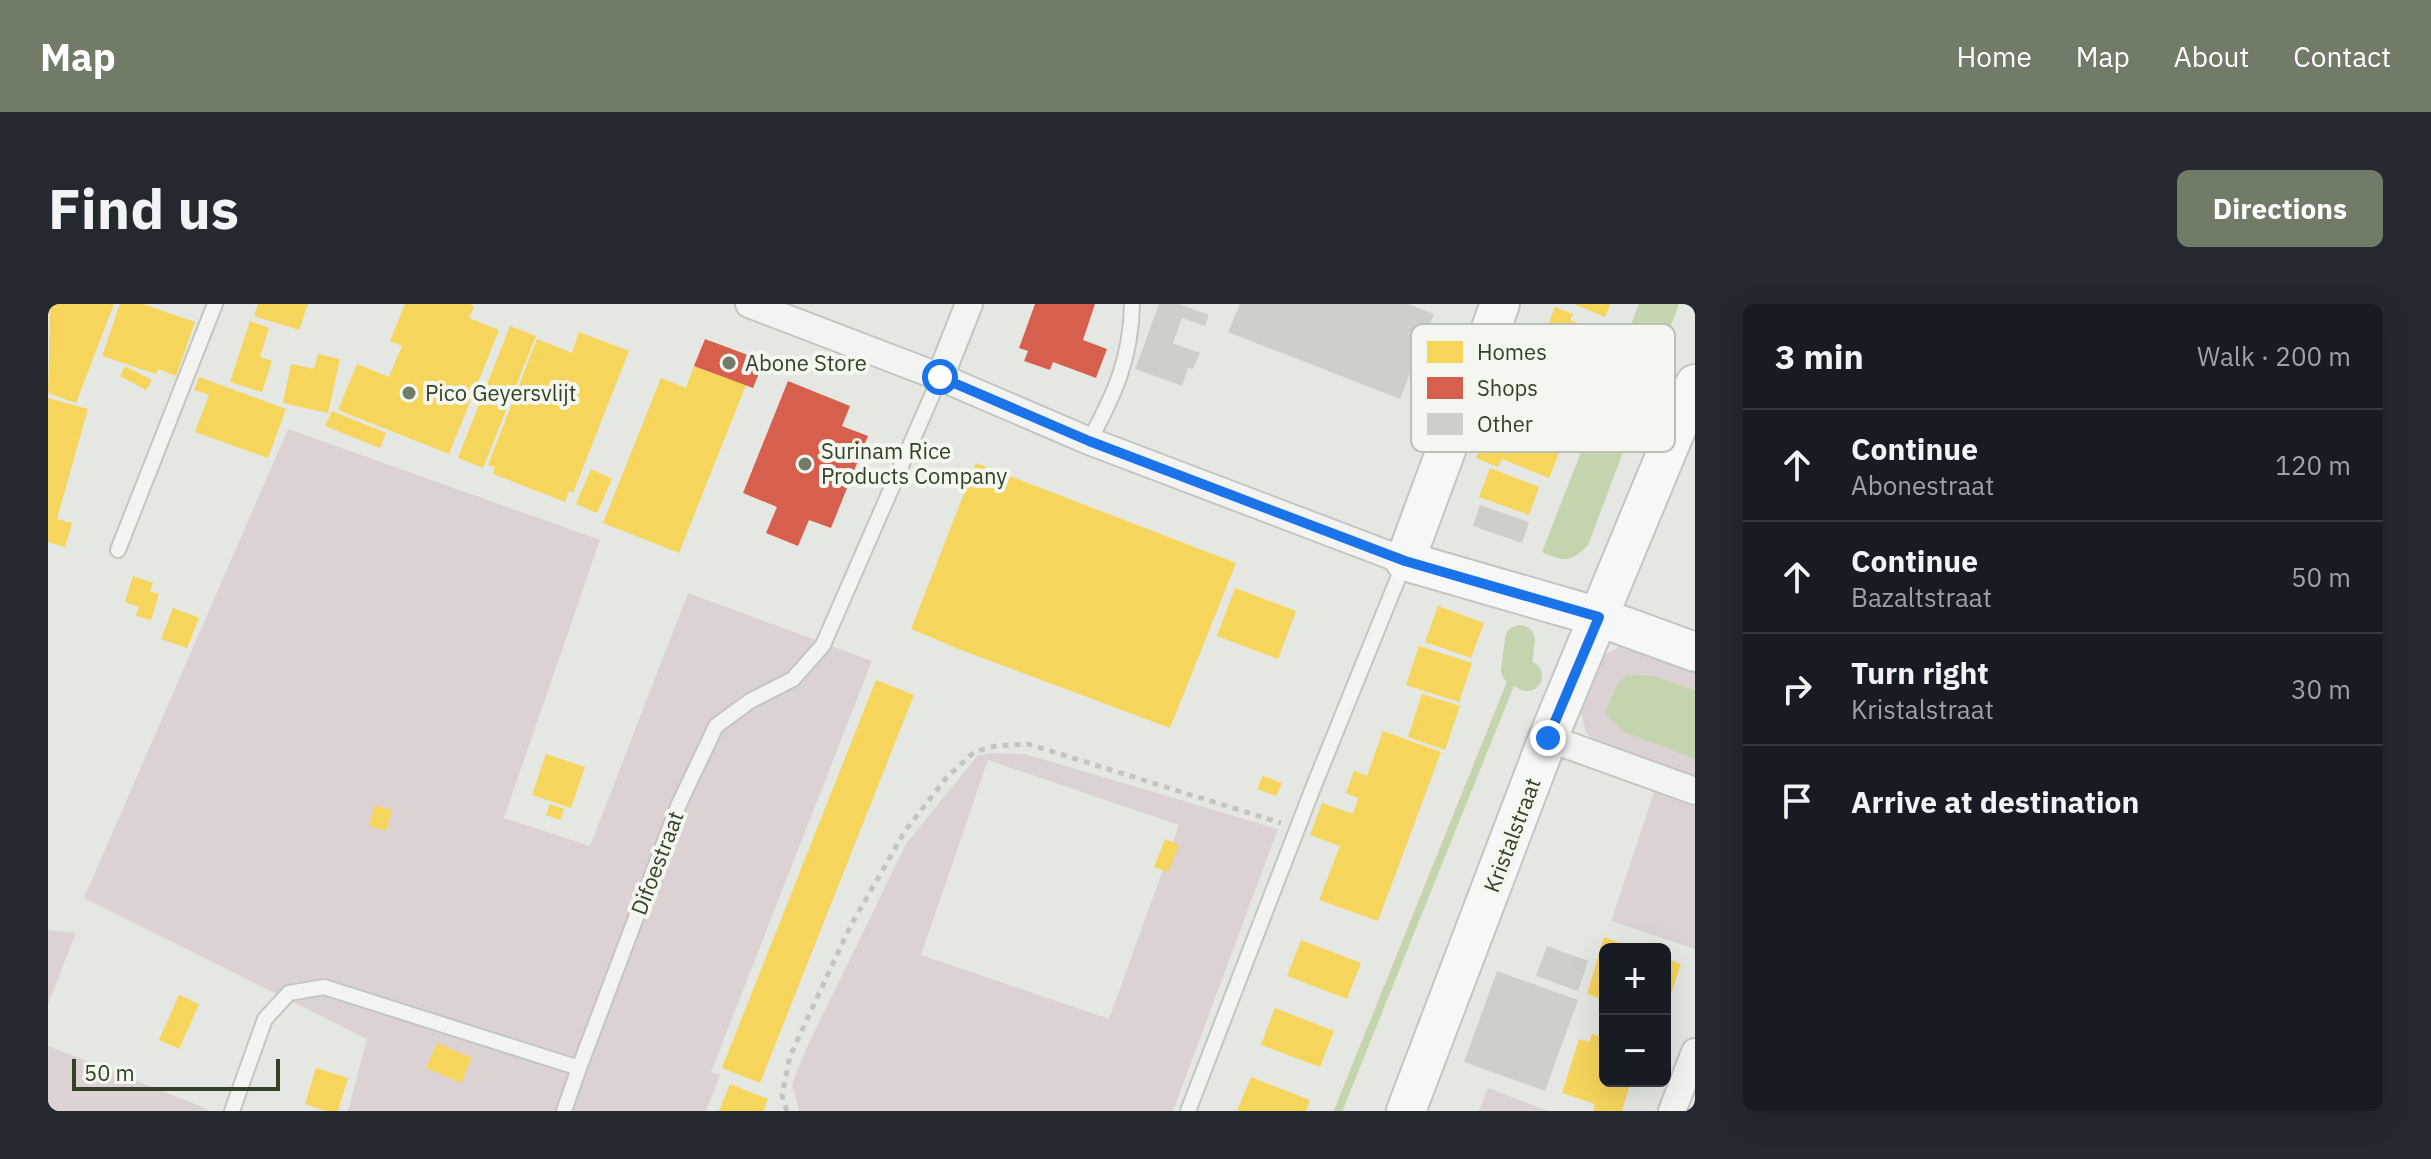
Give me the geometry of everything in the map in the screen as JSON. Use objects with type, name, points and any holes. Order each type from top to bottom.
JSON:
[{"type":"street","points":[[749,304],[940,377],[1089,441],[1405,561],[1599,617],[1695,652]]},
{"type":"street","name":"Difoestraat","points":[[940,377],[969,304]]},
{"type":"street","points":[[1493,324],[1500,304]]},
{"type":"street","name":"Kristalstraat","points":[[1675,433],[1695,384]]},
{"type":"street","points":[[1405,561],[1445,452]]},
{"type":"street","name":"Kristalstraat","points":[[1406,1111],[1548,738],[1667,452]]},
{"type":"street","points":[[1548,738],[1695,791]]},
{"type":"street","points":[[1672,1111],[1695,1052]]},
{"type":"lane","points":[[118,550],[215,304]]},
{"type":"lane","points":[[1089,441],[1109,405],[1121,371],[1131,336],[1132,304]]},
{"type":"lane","name":"Difoestraat","points":[[564,1111],[679,804],[716,726],[750,701],[793,679],[823,645],[940,377]]},
{"type":"lane","points":[[1188,1111],[1405,561]]},
{"type":"lane","points":[[232,1111],[265,1019],[289,993],[324,987],[579,1068]]},
{"type":"path","points":[[787,1111],[782,1095],[790,1056],[850,927],[905,831],[947,777],[974,752],[995,746],[1028,744],[1298,828]]},
{"type":"shaded area","points":[[1639,304],[1679,304],[1671,324],[1631,324]]},
{"type":"shaded area","points":[[288,429],[600,540],[504,818],[590,846],[688,593],[872,661],[711,1072],[720,1075],[706,1111],[348,1111],[367,1039],[84,898]]},
{"type":"shaded area","points":[[1581,452],[1623,452],[1588,545],[1567,559],[1542,552]]},
{"type":"shaded area","points":[[1623,644],[1695,664],[1695,690],[1655,676],[1626,733],[1695,759],[1695,779],[1598,743],[1586,733],[1581,713],[1603,656]]},
{"type":"shaded area","points":[[1627,675],[1655,676],[1695,690],[1695,759],[1626,733],[1605,714],[1616,686]]},
{"type":"shaded area","points":[[991,753],[1025,754],[1278,829],[1173,1111],[799,1111],[792,1084],[806,1049],[906,844],[977,756]],"holes":[[[988,760],[1179,825],[1109,1019],[921,955]]]},
{"type":"shaded area","points":[[1654,792],[1695,807],[1695,949],[1611,921]]},
{"type":"shaded area","points":[[48,930],[76,933],[48,1004]]},
{"type":"shaded area","points":[[48,1046],[203,1107],[209,1111],[48,1111]]},
{"type":"shaded area","points":[[1488,1088],[1548,1111],[1479,1111]]},
{"type":"building: Homes","points":[[50,304],[114,304],[76,403],[48,393]]},
{"type":"building: Homes","points":[[120,304],[143,304],[195,322],[176,376],[158,369],[156,374],[102,356]]},
{"type":"building: Homes","points":[[258,304],[308,304],[299,330],[254,316]]},
{"type":"building: Homes","name":"Pico Geyersvlijt","points":[[405,304],[470,304],[474,306],[469,318],[499,330],[449,454],[338,410],[357,364],[389,377],[402,346],[390,341]]},
{"type":"building: Homes","points":[[1574,304],[1610,304],[1605,317]]},
{"type":"building: Homes","points":[[1555,307],[1573,314],[1570,320],[1580,324],[1548,324]]},
{"type":"building: Homes","points":[[250,321],[269,328],[260,357],[272,361],[262,392],[230,382]]},
{"type":"building: Homes","points":[[510,326],[536,336],[483,468],[458,458]]},
{"type":"building: Homes","points":[[579,332],[629,351],[573,493],[569,491],[565,502],[493,474],[495,467],[488,465],[537,339],[572,353]]},
{"type":"building: Homes","points":[[318,354],[340,359],[328,413],[283,403],[291,364],[314,369]]},
{"type":"building: Homes","points":[[125,366],[152,380],[146,390],[120,376]]},
{"type":"building: Homes","points":[[694,366],[746,385],[679,553],[603,523],[661,378],[686,388]]},
{"type":"building: Homes","points":[[199,377],[286,409],[268,458],[195,432],[209,395],[194,390]]},
{"type":"building: Homes","points":[[48,398],[88,409],[57,519],[72,523],[65,547],[48,542]]},
{"type":"building: Homes","points":[[332,411],[386,433],[380,448],[325,426]]},
{"type":"building: Homes","points":[[1478,452],[1559,452],[1549,478],[1502,459],[1498,467],[1476,458]]},
{"type":"building: Homes","points":[[976,463],[1236,563],[1170,728],[911,629]]},
{"type":"building: Homes","points":[[1490,468],[1539,487],[1529,515],[1479,497]]},
{"type":"building: Homes","points":[[591,469],[612,479],[597,513],[576,504]]},
{"type":"building: Homes","points":[[133,576],[153,583],[150,591],[159,594],[151,620],[136,616],[139,607],[125,602]]},
{"type":"building: Homes","points":[[1235,588],[1296,611],[1278,659],[1217,636]]},
{"type":"building: Homes","points":[[1438,606],[1484,623],[1471,658],[1425,642]]},
{"type":"building: Homes","points":[[173,608],[199,618],[187,648],[161,639]]},
{"type":"building: Homes","points":[[1419,646],[1472,663],[1459,702],[1406,685]]},
{"type":"building: Homes","points":[[876,680],[914,695],[760,1083],[722,1068]]},
{"type":"building: Homes","points":[[1422,694],[1460,706],[1445,750],[1408,737]]},
{"type":"building: Homes","points":[[1383,731],[1441,752],[1378,921],[1319,900],[1340,846],[1310,835],[1322,803],[1353,814],[1358,798],[1346,793],[1354,771],[1367,776]]},
{"type":"building: Homes","points":[[546,754],[585,767],[571,808],[532,795]]},
{"type":"building: Homes","points":[[1263,776],[1282,783],[1276,796],[1257,789]]},
{"type":"building: Homes","points":[[550,804],[564,809],[560,820],[546,815]]},
{"type":"building: Homes","points":[[375,805],[392,810],[386,831],[369,826]]},
{"type":"building: Homes","points":[[1165,839],[1179,845],[1168,872],[1154,867]]},
{"type":"building: Homes","points":[[1604,937],[1620,943],[1602,943]]},
{"type":"building: Homes","points":[[1301,940],[1361,963],[1347,999],[1287,976]]},
{"type":"building: Homes","points":[[1599,954],[1599,998],[1587,994]]},
{"type":"building: Homes","points":[[1671,960],[1681,964],[1671,994]]},
{"type":"building: Homes","points":[[179,995],[199,1004],[179,1049],[159,1040]]},
{"type":"building: Homes","points":[[1275,1008],[1334,1031],[1320,1067],[1261,1045]]},
{"type":"building: Homes","points":[[1592,1034],[1599,1036],[1599,1087],[1629,1087],[1622,1111],[1593,1111],[1595,1104],[1562,1093],[1579,1039],[1589,1042]]},
{"type":"building: Homes","points":[[437,1043],[472,1058],[461,1083],[426,1068]]},
{"type":"building: Homes","points":[[316,1068],[348,1078],[338,1111],[326,1111],[305,1104]]},
{"type":"building: Homes","points":[[1251,1077],[1310,1100],[1306,1111],[1237,1111]]},
{"type":"building: Homes","points":[[730,1084],[768,1099],[763,1111],[719,1111]]},
{"type":"building: Shops","points":[[1035,304],[1095,304],[1083,340],[1107,349],[1096,378],[1053,362],[1050,370],[1024,361],[1028,351],[1019,348]]},
{"type":"building: Shops","name":"Abone Store","points":[[705,339],[764,361],[753,388],[694,366]]},
{"type":"building: Shops","name":"Surinam Rice Products Company","points":[[788,381],[850,406],[842,426],[868,436],[831,528],[809,520],[798,546],[766,533],[777,507],[743,493]]},
{"type":"building: Other","points":[[1159,304],[1179,304],[1209,315],[1205,326],[1182,318],[1173,343],[1200,353],[1193,369],[1188,368],[1182,386],[1135,369]]},
{"type":"building: Other","points":[[1240,304],[1408,304],[1434,314],[1430,324],[1411,324],[1411,372],[1400,399],[1228,332]]},
{"type":"building: Other","points":[[1480,505],[1529,522],[1522,543],[1473,526]]},
{"type":"building: Other","points":[[1547,946],[1588,961],[1578,991],[1536,976]]},
{"type":"building: Other","points":[[1497,971],[1578,1000],[1545,1091],[1464,1062]]},
{"type":"waterway","points":[[1520,640],[1516,670],[1527,676]]},
{"type":"waterway","points":[[1338,1111],[1516,670]]},
{"type":"place","name":"Abone Store","points":[[729,363]]},
{"type":"place","name":"Pico Geyersvlijt","points":[[409,393]]},
{"type":"place","name":"Surinam Rice Products Company","points":[[805,464]]},
{"type":"route","points":[[940,377],[1089,441],[1405,561],[1599,617],[1548,738]]}]
